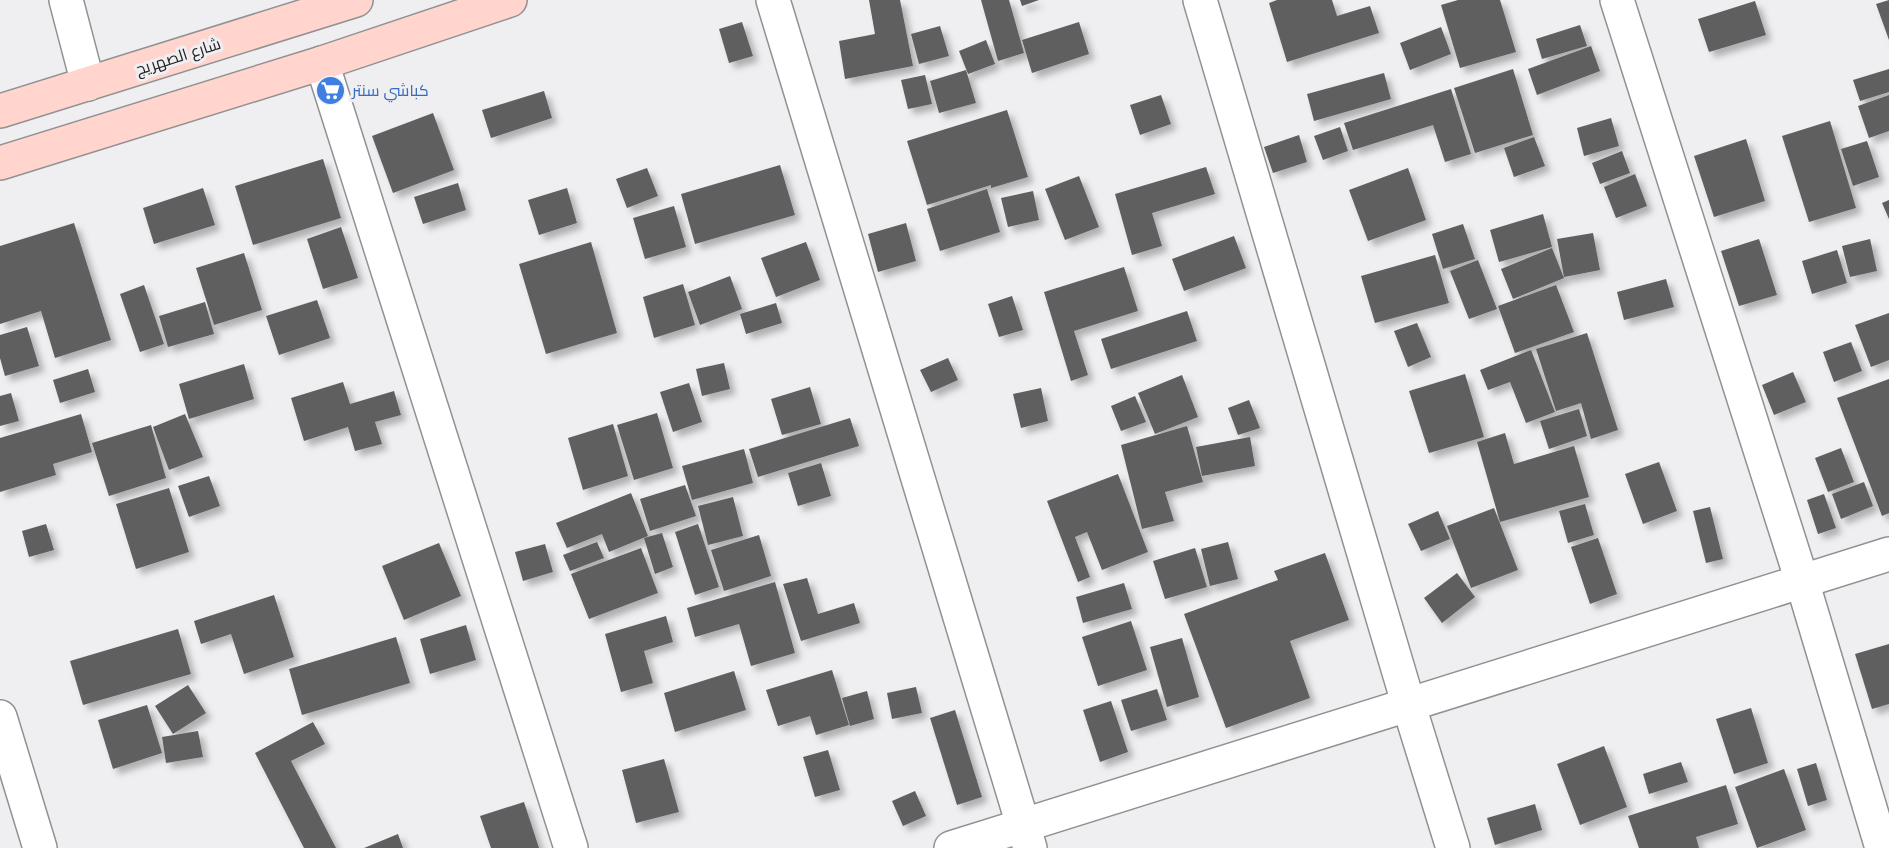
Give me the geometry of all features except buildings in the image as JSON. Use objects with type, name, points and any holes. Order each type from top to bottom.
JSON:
[{"type":"main road","name":"شارع الصهريج","points":[[0,111],[356,0]]},
{"type":"main road","points":[[0,163],[322,63],[510,0]]},
{"type":"street","points":[[66,0],[88,84]]},
{"type":"street","points":[[773,0],[1026,837]]},
{"type":"street","points":[[1200,0],[1453,848]]},
{"type":"street","points":[[1617,0],[1802,581],[1882,848]]},
{"type":"street","points":[[322,63],[571,848]]},
{"type":"street","points":[[951,848],[1026,837],[1409,706],[1889,554]]},
{"type":"street","points":[[0,717],[40,848]]},
{"type":"place","name":"كباشي سنتر","points":[[331,90]]}]
